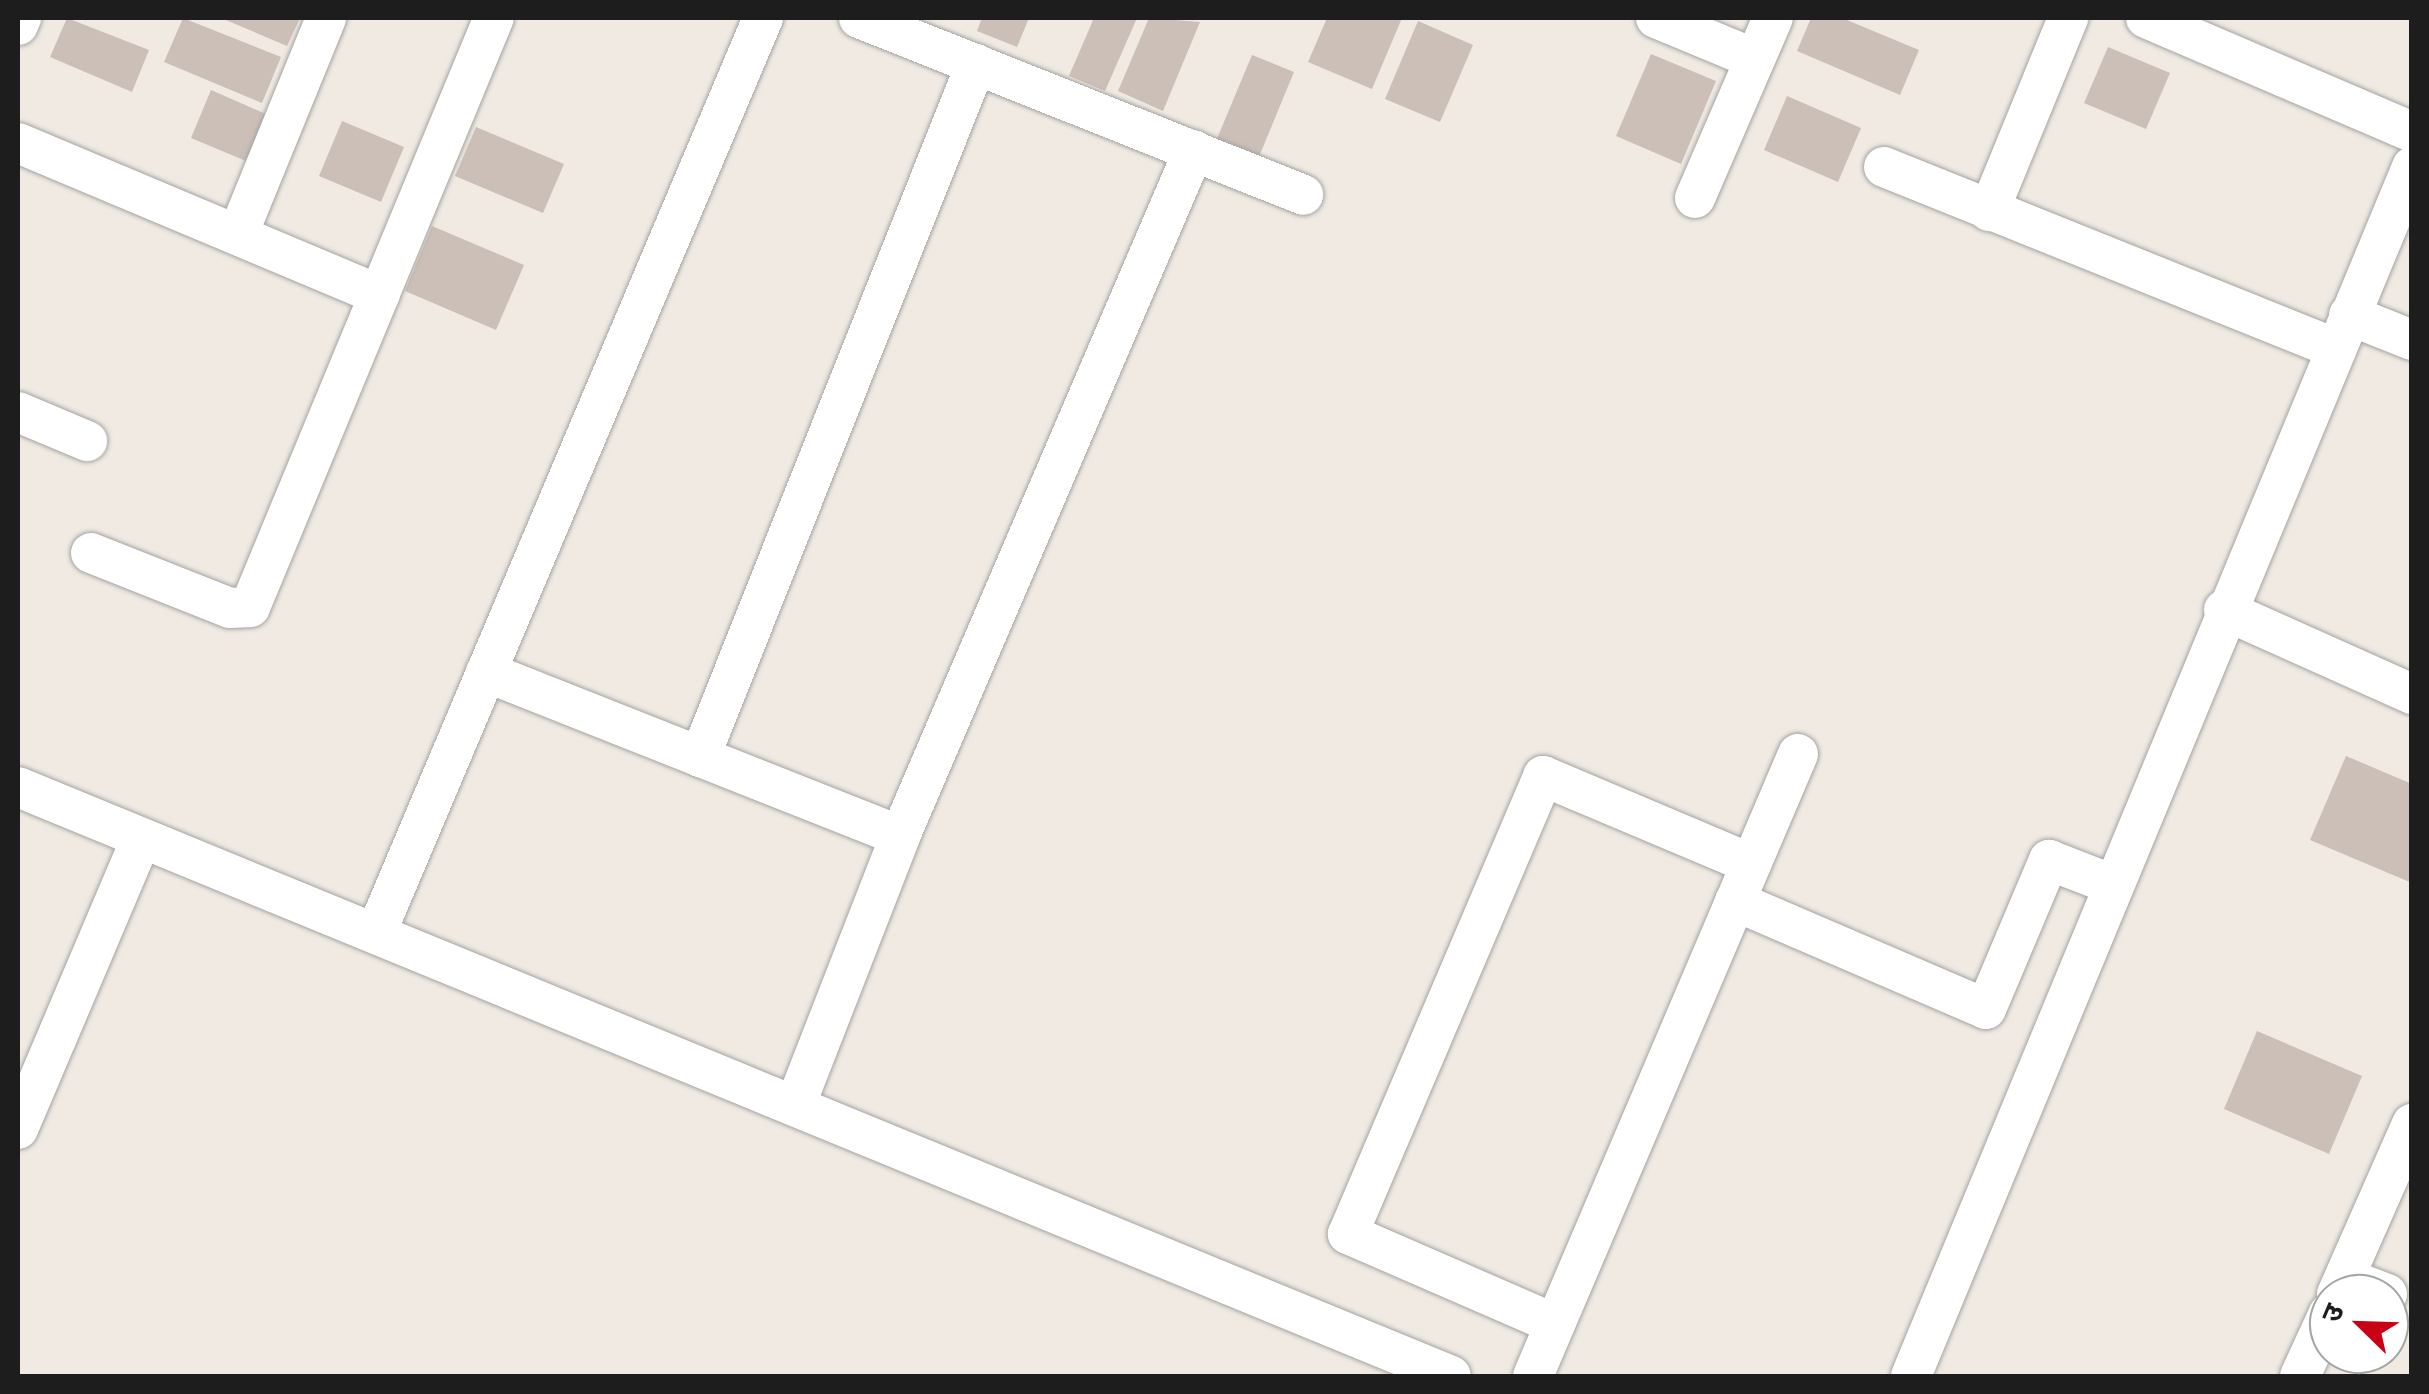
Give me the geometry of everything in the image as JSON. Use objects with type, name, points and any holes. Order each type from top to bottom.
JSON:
[{"type":"street","points":[[18,25],[20,18]]},
{"type":"street","points":[[238,234],[326,18]]},
{"type":"street","points":[[92,553],[230,608],[250,607],[494,18]]},
{"type":"street","points":[[376,933],[763,18]]},
{"type":"street","points":[[860,18],[1303,196]]},
{"type":"street","points":[[1656,18],[1755,59]]},
{"type":"street","points":[[1695,198],[1773,18]]},
{"type":"street","points":[[1989,211],[2068,18]]},
{"type":"street","points":[[2146,18],[2412,132]]},
{"type":"street","points":[[700,757],[976,64]]},
{"type":"street","points":[[18,142],[379,295]]},
{"type":"street","points":[[795,1106],[900,836],[1194,150]]},
{"type":"street","points":[[1884,167],[1989,211],[2342,332],[2412,340]]},
{"type":"street","points":[[1911,1376],[2224,610],[2411,171]]},
{"type":"street","points":[[18,412],[88,441]]},
{"type":"street","points":[[2224,610],[2412,694]]},
{"type":"street","points":[[486,672],[900,836]]},
{"type":"street","points":[[1533,1376],[1798,754]]},
{"type":"street","points":[[1556,1324],[1348,1234],[1542,776],[1986,1009],[2049,860],[2111,884]]},
{"type":"street","points":[[18,788],[1450,1376]]},
{"type":"street","points":[[18,1129],[142,839]]},
{"type":"street","points":[[2346,1274],[2412,1124]]},
{"type":"building","points":[[67,18],[149,50],[132,92],[50,57]]},
{"type":"building","points":[[183,18],[281,57],[262,103],[164,62]]},
{"type":"building","points":[[221,18],[300,18],[287,46]]},
{"type":"building","points":[[982,18],[1029,18],[1017,47],[977,31]]},
{"type":"building","points":[[1094,18],[1137,18],[1105,91],[1069,76]]},
{"type":"building","points":[[1149,18],[1200,22],[1163,111],[1118,91]]},
{"type":"building","points":[[1327,18],[1402,18],[1372,89],[1308,62]]},
{"type":"building","points":[[1811,18],[1842,18],[1919,50],[1900,95],[1797,51]]},
{"type":"building","points":[[1418,21],[1473,45],[1440,122],[1385,99]]},
{"type":"building","points":[[2108,47],[2170,73],[2146,129],[2084,103]]},
{"type":"building","points":[[1651,54],[1716,81],[1681,164],[1616,136]]},
{"type":"building","points":[[1252,55],[1294,72],[1258,159],[1216,141]]},
{"type":"building","points":[[211,90],[266,114],[246,161],[191,138]]},
{"type":"building","points":[[1787,96],[1861,128],[1838,182],[1764,150]]},
{"type":"building","points":[[342,121],[404,147],[381,202],[319,176]]},
{"type":"building","points":[[476,127],[564,164],[543,213],[455,176]]},
{"type":"building","points":[[432,226],[524,265],[496,330],[405,291]]},
{"type":"building","points":[[2346,756],[2412,784],[2412,883],[2310,840]]},
{"type":"building","points":[[2257,1031],[2362,1076],[2329,1154],[2224,1109]]}]
